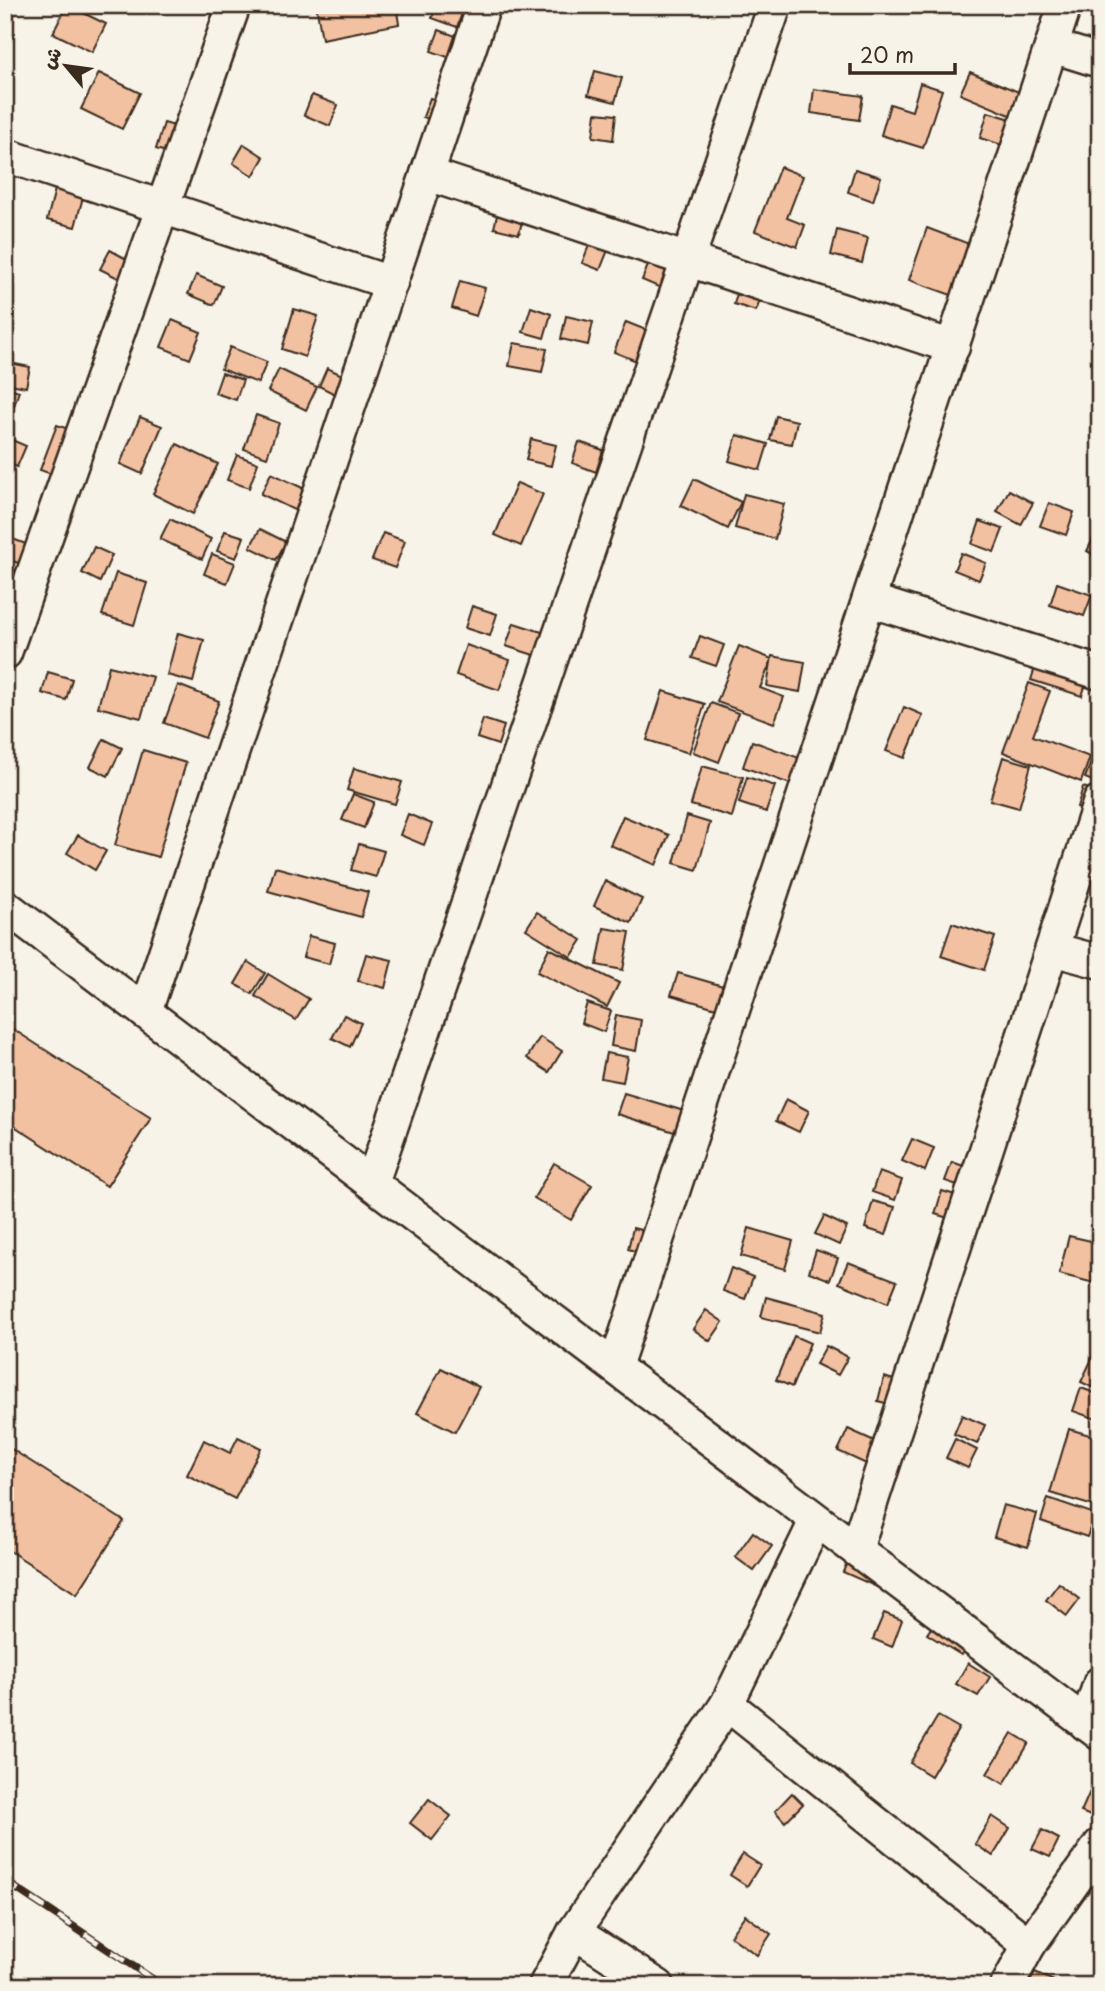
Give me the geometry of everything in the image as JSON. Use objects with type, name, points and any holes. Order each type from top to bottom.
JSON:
[{"type":"street","points":[[5,653],[234,5]]},
{"type":"street","points":[[145,1012],[484,5]]},
{"type":"street","points":[[372,1183],[775,5]]},
{"type":"street","points":[[615,1367],[1065,5]]},
{"type":"street","points":[[1052,46],[1100,61]]},
{"type":"street","points":[[5,155],[391,283]]},
{"type":"street","points":[[427,174],[953,347]]},
{"type":"street","points":[[869,600],[1100,673]]},
{"type":"street","points":[[856,1549],[1100,801]]},
{"type":"street","points":[[5,906],[1093,1729],[1100,1683]]},
{"type":"street","points":[[1052,949],[1100,962]]},
{"type":"street","points":[[545,1986],[575,1932],[727,1704],[816,1521]]},
{"type":"street","points":[[727,1704],[1029,1944]]},
{"type":"street","points":[[1007,1986],[1029,1944],[1100,1845]]},
{"type":"street","points":[[575,1932],[658,1986]]},
{"type":"building","points":[[67,5],[106,24],[92,52],[53,33]]},
{"type":"building","points":[[316,5],[396,5],[399,24],[322,39]]},
{"type":"building","points":[[437,5],[465,5],[457,27],[432,18]]},
{"type":"building","points":[[439,30],[464,39],[456,60],[431,51]]},
{"type":"building","points":[[595,71],[622,78],[615,102],[588,95]]},
{"type":"building","points":[[970,72],[1019,92],[1010,115],[960,94]]},
{"type":"building","points":[[99,73],[140,93],[122,129],[81,109]]},
{"type":"building","points":[[920,83],[942,90],[923,148],[881,135],[890,104],[912,111]]},
{"type":"building","points":[[814,89],[863,96],[859,120],[811,113]]},
{"type":"building","points":[[312,95],[338,105],[330,126],[304,115]]},
{"type":"building","points":[[430,98],[449,104],[443,124],[423,117]]},
{"type":"building","points":[[988,112],[1011,119],[1002,145],[980,138]]},
{"type":"building","points":[[596,113],[616,115],[613,140],[593,137]]},
{"type":"building","points":[[164,123],[185,129],[176,155],[156,149]]},
{"type":"building","points":[[244,144],[264,157],[253,176],[233,163]]},
{"type":"building","points":[[780,167],[803,176],[787,218],[805,225],[797,247],[755,231]]},
{"type":"building","points":[[855,169],[881,177],[873,201],[848,192]]},
{"type":"building","points":[[59,174],[87,182],[75,227],[47,220]]},
{"type":"building","points":[[498,211],[523,217],[519,234],[494,228]]},
{"type":"building","points":[[927,228],[972,245],[954,296],[909,280]]},
{"type":"building","points":[[837,230],[868,238],[862,263],[831,255]]},
{"type":"building","points":[[592,238],[610,245],[600,270],[582,263]]},
{"type":"building","points":[[110,250],[134,263],[124,281],[100,269]]},
{"type":"building","points":[[653,253],[674,261],[663,289],[642,280]]},
{"type":"building","points":[[196,275],[222,286],[214,305],[188,294]]},
{"type":"building","points":[[460,281],[485,288],[476,316],[452,308]]},
{"type":"building","points":[[740,283],[764,290],[756,311],[734,304]]},
{"type":"building","points":[[531,307],[551,314],[544,338],[523,332]]},
{"type":"building","points":[[294,309],[318,316],[305,357],[282,349]]},
{"type":"building","points":[[566,316],[593,322],[588,345],[561,339]]},
{"type":"building","points":[[172,320],[201,332],[190,359],[161,347]]},
{"type":"building","points":[[626,322],[651,332],[639,362],[614,352]]},
{"type":"building","points":[[514,343],[547,349],[542,372],[509,366]]},
{"type":"building","points":[[230,347],[267,362],[258,383],[221,369]]},
{"type":"building","points":[[5,362],[30,367],[26,387],[5,383]]},
{"type":"building","points":[[327,368],[351,379],[343,398],[319,386]]},
{"type":"building","points":[[279,369],[317,387],[306,410],[268,391]]},
{"type":"building","points":[[222,373],[243,380],[236,400],[215,393]]},
{"type":"building","points":[[5,387],[19,391],[12,412],[5,409]]},
{"type":"building","points":[[256,415],[279,423],[267,457],[244,449]]},
{"type":"building","points":[[776,416],[797,421],[792,444],[770,440]]},
{"type":"building","points":[[140,417],[162,426],[142,474],[120,464]]},
{"type":"building","points":[[57,425],[82,434],[65,479],[40,470]]},
{"type":"building","points":[[737,435],[768,444],[760,470],[729,461]]},
{"type":"building","points":[[5,437],[26,446],[17,467],[5,462]]},
{"type":"building","points":[[531,439],[556,445],[551,466],[526,460]]},
{"type":"building","points":[[579,442],[603,450],[596,472],[572,463]]},
{"type":"building","points":[[177,444],[218,464],[193,514],[153,494]]},
{"type":"building","points":[[237,455],[258,463],[249,488],[227,480]]},
{"type":"building","points":[[271,473],[309,491],[298,512],[261,494]]},
{"type":"building","points":[[694,479],[741,502],[728,529],[681,506]]},
{"type":"building","points":[[517,483],[543,494],[521,546],[495,535]]},
{"type":"building","points":[[1009,490],[1033,503],[1021,525],[997,512]]},
{"type":"building","points":[[744,494],[784,504],[775,539],[735,528]]},
{"type":"building","points":[[1049,503],[1074,512],[1066,535],[1040,526]]},
{"type":"building","points":[[170,519],[211,539],[202,559],[160,539]]},
{"type":"building","points":[[980,521],[1003,529],[994,552],[972,544]]},
{"type":"building","points":[[1100,525],[1100,558],[1087,551]]},
{"type":"building","points":[[260,529],[286,542],[276,560],[250,547]]},
{"type":"building","points":[[225,531],[244,537],[236,558],[217,551]]},
{"type":"building","points":[[383,533],[405,541],[395,568],[372,560]]},
{"type":"building","points":[[5,536],[44,551],[37,570],[5,558]]},
{"type":"building","points":[[94,547],[112,555],[100,582],[82,573]]},
{"type":"building","points":[[961,553],[986,563],[979,580],[954,570]]},
{"type":"building","points":[[212,554],[235,563],[227,583],[204,574]]},
{"type":"building","points":[[12,569],[36,581],[5,612],[5,582]]},
{"type":"building","points":[[116,573],[147,583],[134,625],[102,615]]},
{"type":"building","points":[[1057,583],[1092,595],[1084,616],[1050,605]]},
{"type":"building","points":[[472,606],[497,614],[490,636],[465,628]]},
{"type":"building","points":[[514,623],[548,634],[540,657],[506,646]]},
{"type":"building","points":[[178,633],[204,640],[193,682],[167,675]]},
{"type":"building","points":[[700,636],[724,645],[716,666],[692,658]]},
{"type":"building","points":[[466,645],[510,660],[499,690],[456,675]]},
{"type":"building","points":[[739,646],[772,659],[760,688],[784,697],[774,723],[717,702]]},
{"type":"building","points":[[1039,655],[1090,671],[1082,696],[1031,680]]},
{"type":"building","points":[[772,656],[805,662],[800,692],[767,686]]},
{"type":"building","points":[[109,666],[153,677],[141,718],[98,707]]},
{"type":"building","points":[[48,672],[72,679],[66,700],[42,693]]},
{"type":"building","points":[[1029,683],[1050,691],[1033,736],[1090,757],[1081,782],[1003,752]]},
{"type":"building","points":[[178,685],[219,701],[205,738],[164,723]]},
{"type":"building","points":[[663,691],[705,704],[689,753],[647,740]]},
{"type":"building","points":[[711,703],[738,713],[719,762],[693,752]]},
{"type":"building","points":[[904,707],[923,715],[905,758],[886,751]]},
{"type":"building","points":[[483,719],[504,726],[498,745],[477,738]]},
{"type":"building","points":[[104,739],[122,748],[108,776],[90,767]]},
{"type":"building","points":[[752,741],[805,760],[796,786],[743,767]]},
{"type":"building","points":[[1100,742],[1100,784],[1085,778]]},
{"type":"building","points":[[143,750],[186,763],[158,857],[115,845]]},
{"type":"building","points":[[1003,757],[1031,765],[1019,808],[990,800]]},
{"type":"building","points":[[702,766],[743,777],[732,817],[691,805]]},
{"type":"building","points":[[354,768],[402,782],[395,804],[347,790]]},
{"type":"building","points":[[747,777],[775,786],[766,812],[739,803]]},
{"type":"building","points":[[1083,787],[1100,792],[1099,814],[1077,807]]},
{"type":"building","points":[[353,794],[374,802],[364,828],[342,820]]},
{"type":"building","points":[[408,814],[432,824],[424,845],[400,835]]},
{"type":"building","points":[[623,816],[669,835],[656,865],[610,845]]},
{"type":"building","points":[[687,816],[710,823],[697,870],[674,863]]},
{"type":"building","points":[[78,835],[106,851],[95,870],[67,853]]},
{"type":"building","points":[[359,844],[384,851],[376,877],[351,870]]},
{"type":"building","points":[[275,867],[368,892],[361,917],[268,891]]},
{"type":"building","points":[[605,881],[642,899],[631,923],[594,906]]},
{"type":"building","points":[[537,912],[582,940],[571,957],[526,929]]},
{"type":"building","points":[[952,923],[995,937],[984,970],[941,956]]},
{"type":"building","points":[[604,928],[630,932],[623,970],[597,965]]},
{"type":"building","points":[[309,936],[335,943],[329,964],[303,957]]},
{"type":"building","points":[[549,948],[619,983],[607,1007],[537,972]]},
{"type":"building","points":[[366,954],[392,960],[385,988],[358,981]]},
{"type":"building","points":[[248,962],[265,973],[252,994],[235,984]]},
{"type":"building","points":[[678,973],[730,988],[723,1010],[671,995]]},
{"type":"building","points":[[268,974],[309,999],[296,1020],[255,996]]},
{"type":"building","points":[[587,1003],[611,1011],[604,1032],[581,1023]]},
{"type":"building","points":[[344,1015],[361,1023],[350,1047],[332,1038]]},
{"type":"building","points":[[616,1015],[641,1020],[636,1051],[611,1046]]},
{"type":"building","points":[[5,1024],[151,1118],[107,1186],[5,1120]]},
{"type":"building","points":[[540,1037],[562,1051],[549,1072],[527,1058]]},
{"type":"building","points":[[606,1053],[628,1057],[623,1082],[601,1078]]},
{"type":"building","points":[[624,1093],[694,1114],[687,1136],[617,1114]]},
{"type":"building","points":[[786,1099],[809,1111],[799,1132],[776,1121]]},
{"type":"building","points":[[912,1139],[934,1148],[925,1171],[902,1161]]},
{"type":"building","points":[[952,1162],[975,1170],[969,1189],[945,1181]]},
{"type":"building","points":[[554,1163],[592,1185],[571,1220],[534,1198]]},
{"type":"building","points":[[879,1172],[902,1180],[895,1200],[872,1192]]},
{"type":"building","points":[[942,1191],[965,1198],[958,1221],[935,1214]]},
{"type":"building","points":[[873,1201],[895,1207],[886,1235],[865,1228]]},
{"type":"building","points":[[824,1216],[847,1227],[839,1245],[815,1234]]},
{"type":"building","points":[[633,1228],[661,1235],[656,1257],[628,1249]]},
{"type":"building","points":[[749,1228],[793,1241],[785,1269],[741,1256]]},
{"type":"building","points":[[1069,1236],[1100,1243],[1098,1284],[1059,1274]]},
{"type":"building","points":[[816,1250],[838,1258],[830,1280],[809,1272]]},
{"type":"building","points":[[848,1262],[897,1281],[888,1303],[839,1283]]},
{"type":"building","points":[[731,1268],[753,1277],[745,1299],[723,1291]]},
{"type":"building","points":[[766,1297],[825,1313],[820,1332],[761,1317]]},
{"type":"building","points":[[706,1310],[723,1322],[710,1341],[693,1329]]},
{"type":"building","points":[[794,1336],[810,1343],[792,1387],[776,1380]]},
{"type":"building","points":[[1100,1345],[1100,1391],[1081,1382]]},
{"type":"building","points":[[826,1346],[848,1357],[838,1375],[816,1364]]},
{"type":"building","points":[[441,1368],[479,1387],[455,1432],[417,1413]]},
{"type":"building","points":[[884,1377],[910,1385],[903,1408],[878,1401]]},
{"type":"building","points":[[1081,1388],[1100,1395],[1099,1420],[1073,1411]]},
{"type":"building","points":[[962,1415],[985,1425],[977,1444],[954,1434]]},
{"type":"building","points":[[848,1429],[901,1453],[890,1475],[838,1451]]},
{"type":"building","points":[[1069,1429],[1100,1438],[1100,1508],[1050,1493]]},
{"type":"building","points":[[238,1437],[261,1448],[235,1499],[187,1475],[204,1440],[230,1453]]},
{"type":"building","points":[[955,1439],[977,1450],[968,1468],[946,1458]]},
{"type":"building","points":[[5,1445],[124,1521],[77,1594],[5,1548]]},
{"type":"building","points":[[1048,1498],[1095,1514],[1087,1537],[1041,1521]]},
{"type":"building","points":[[1003,1505],[1037,1514],[1028,1547],[994,1537]]},
{"type":"building","points":[[753,1532],[772,1546],[754,1571],[735,1557]]},
{"type":"building","points":[[853,1548],[889,1564],[879,1588],[843,1572]]},
{"type":"building","points":[[1059,1583],[1080,1599],[1067,1616],[1046,1600]]},
{"type":"building","points":[[884,1613],[902,1620],[892,1647],[873,1639]]},
{"type":"building","points":[[938,1617],[972,1638],[961,1655],[927,1634]]},
{"type":"building","points":[[968,1663],[990,1677],[978,1696],[956,1684]]},
{"type":"building","points":[[938,1716],[959,1728],[931,1776],[910,1763]]},
{"type":"building","points":[[1012,1733],[1029,1743],[1004,1784],[987,1774]]},
{"type":"building","points":[[1091,1789],[1100,1793],[1100,1820],[1081,1812]]},
{"type":"building","points":[[792,1793],[803,1804],[785,1822],[775,1811]]},
{"type":"building","points":[[429,1799],[451,1816],[432,1840],[410,1823]]},
{"type":"building","points":[[992,1816],[1010,1828],[993,1856],[975,1844]]},
{"type":"building","points":[[1042,1830],[1059,1839],[1050,1857],[1032,1849]]},
{"type":"building","points":[[743,1854],[760,1865],[747,1886],[730,1875]]},
{"type":"building","points":[[745,1915],[771,1934],[757,1955],[730,1936]]},
{"type":"building","points":[[1035,1972],[1064,1986],[1028,1986]]},
{"type":"railway","points":[[5,1881],[163,1986]]}]
